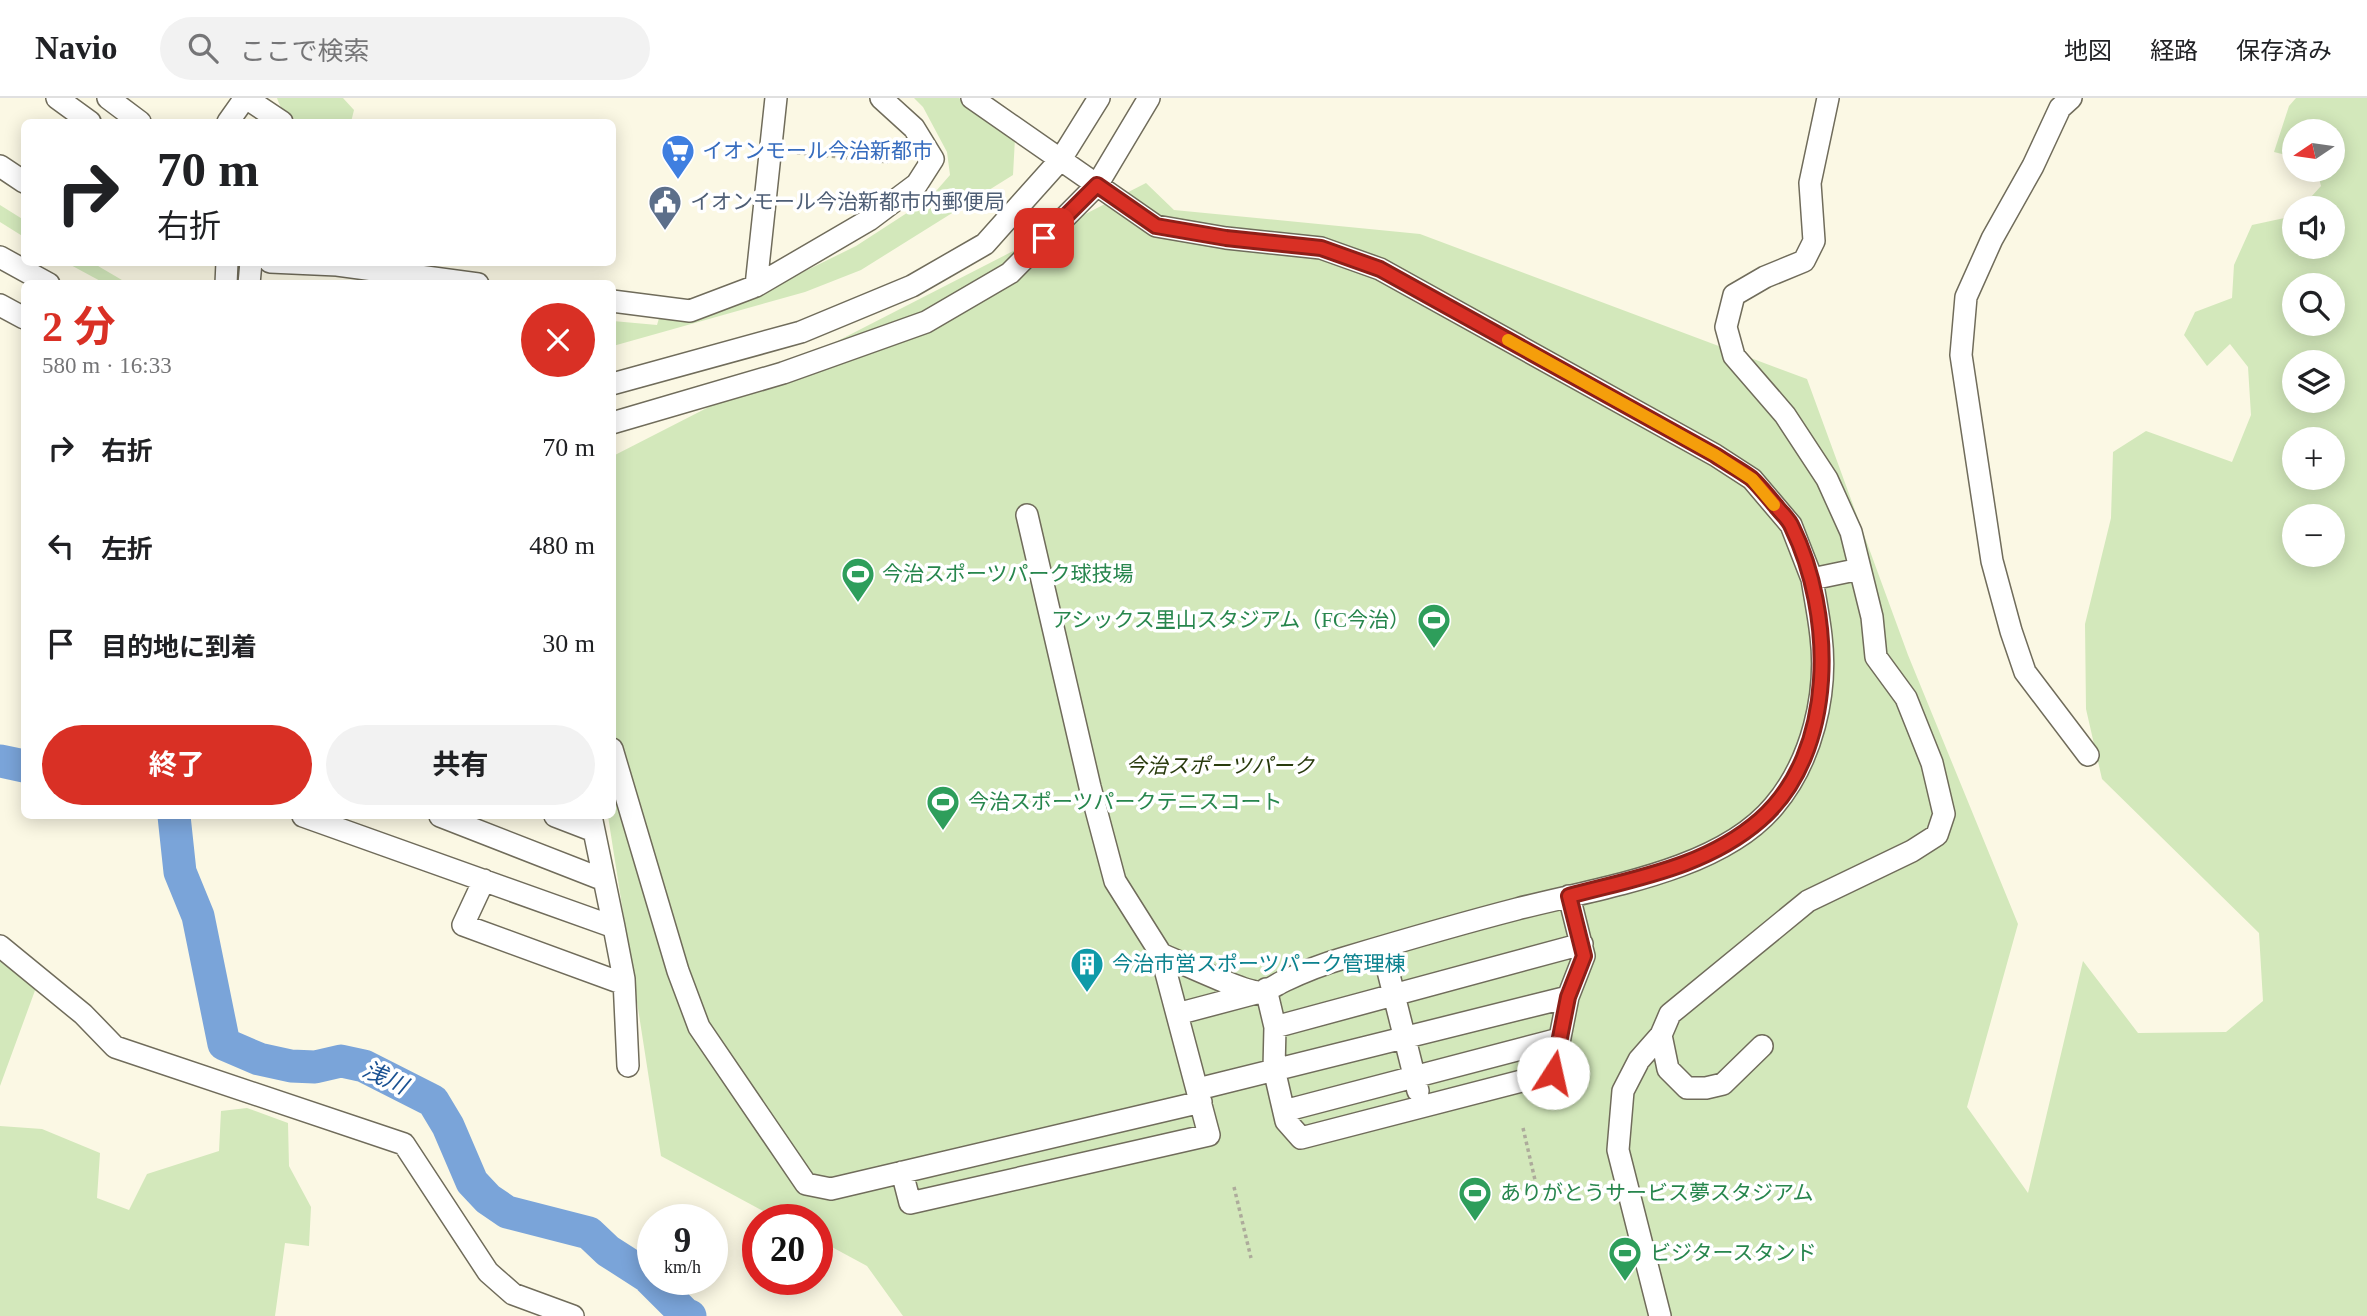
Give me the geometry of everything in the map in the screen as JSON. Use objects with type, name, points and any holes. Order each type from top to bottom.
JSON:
[{"type":"street","points":[[57,98],[86,119]]},
{"type":"street","points":[[107,98],[137,119]]},
{"type":"street","points":[[230,119],[246,98],[278,119]]},
{"type":"street","points":[[756,286],[776,98]]},
{"type":"street","points":[[616,302],[690,311],[756,286],[869,220],[918,184],[933,159],[914,128],[881,98]]},
{"type":"street","points":[[972,98],[1156,226],[1226,238],[1321,248],[1380,269],[1715,455],[1752,479],[1791,525],[1812,579],[1823,670],[1818,710],[1807,750],[1791,783],[1774,807],[1748,829],[1694,860],[1648,876],[1382,947],[1332,962],[1264,991],[1177,1014]]},
{"type":"street","points":[[616,383],[801,332],[912,286],[985,244],[1061,159],[1099,98]]},
{"type":"street","points":[[616,422],[783,373],[926,322],[1010,273],[1097,185],[1149,98]]},
{"type":"street","points":[[1660,1316],[1618,1150],[1623,1091],[1639,1060],[1661,1035],[1670,1014],[1808,901],[1912,851],[1937,835],[1944,814],[1932,763],[1906,698],[1876,657],[1872,617],[1851,532],[1827,479],[1785,415],[1734,356],[1726,327],[1734,295],[1765,277],[1804,261],[1814,241],[1810,183],[1828,98]]},
{"type":"street","points":[[2071,98],[2060,108],[2033,166],[1992,239],[1966,297],[1961,355],[1992,561],[2011,631],[2025,672],[2088,755]]},
{"type":"street","points":[[0,166],[21,180]]},
{"type":"street","points":[[0,257],[42,280]]},
{"type":"street","points":[[344,266],[450,280]]},
{"type":"street","points":[[0,305],[21,316]]},
{"type":"street","points":[[902,1172],[910,1203],[1209,1135],[1161,954],[1115,881],[1027,516]]},
{"type":"street","points":[[1812,579],[1860,569]]},
{"type":"street","points":[[616,762],[678,971],[699,1027],[806,1184],[831,1189],[902,1172],[1199,1095],[1274,1069],[1568,997]]},
{"type":"street","points":[[311,819],[614,927]]},
{"type":"street","points":[[448,819],[604,880]]},
{"type":"street","points":[[571,819],[593,823],[624,984],[628,1066]]},
{"type":"street","points":[[484,880],[463,925],[624,984]]},
{"type":"street","points":[[1264,991],[1275,1027],[1274,1069],[1286,1121],[1301,1138],[1553,1073],[1568,997],[1584,956],[1569,896]]},
{"type":"street","points":[[1275,1027],[1582,944]]},
{"type":"street","points":[[0,946],[83,1014],[115,1047],[404,1144],[488,1272],[513,1294],[573,1316]]},
{"type":"street","points":[[1382,947],[1422,1107]]},
{"type":"street","points":[[1161,954],[1243,988],[1264,991]]},
{"type":"street","points":[[1661,1035],[1668,1069],[1687,1088],[1723,1084],[1762,1046]]},
{"type":"street","points":[[1284,1111],[1559,1039]]},
{"type":"path","points":[[771,150],[888,162]]},
{"type":"path","points":[[1523,1128],[1535,1180]]},
{"type":"path","points":[[1234,1186],[1251,1258]]},
{"type":"green space","points":[[277,98],[343,98],[354,110],[352,119],[295,119],[282,109]]},
{"type":"green space","points":[[914,98],[959,98],[1015,138],[1013,175],[861,270],[805,292],[616,345],[616,321],[657,325],[660,315],[696,317],[789,279],[856,246],[930,198],[950,175],[947,152],[923,107]]},
{"type":"green space","name":"今治スポーツパーク","points":[[2296,98],[2367,98],[2367,1316],[903,1316],[867,1266],[833,1248],[833,1204],[750,1204],[661,1156],[608,819],[616,819],[616,454],[1146,183],[1174,210],[1420,234],[1807,379],[1908,655],[2018,924],[1967,1107],[2028,1193],[2083,961],[2138,1033],[2226,1032],[2263,1001],[2259,933],[2102,779],[2086,709],[2085,624],[2111,518],[2113,452],[2146,431],[2232,462],[2251,415],[2248,367],[2230,344],[2207,366],[2184,335],[2195,312],[2232,298],[2234,265],[2252,225],[2282,219],[2282,259],[2345,259],[2345,196],[2312,196],[2321,186],[2320,182],[2345,182],[2345,119],[2285,119],[2289,106]]},
{"type":"green space","name":"今治スポーツパーク","points":[[2282,127],[2282,154],[2274,152]]},
{"type":"green space","points":[[0,205],[21,218],[21,235],[0,222]]},
{"type":"green space","points":[[73,266],[98,266],[122,280],[98,280]]},
{"type":"green space","points":[[0,961],[37,985],[0,1086]]},
{"type":"green space","points":[[247,1108],[288,1123],[289,1166],[311,1207],[309,1246],[285,1243],[275,1316],[0,1316],[0,1126],[42,1129],[100,1153],[97,1198],[129,1210],[147,1174],[219,1151],[221,1111]]},
{"type":"waterway","name":"浅川","points":[[0,761],[21,765]]},
{"type":"waterway","name":"浅川","points":[[174,819],[180,872],[198,916],[224,1044],[259,1059],[291,1066],[315,1067],[341,1061],[364,1066],[433,1101],[448,1126],[472,1182],[488,1199],[507,1212],[589,1233],[608,1251],[647,1276],[690,1316]]},
{"type":"slow traffic","points":[[1508,340],[1715,455],[1752,479],[1774,505]]},
{"type":"place","name":"イオンモール今治新都市","points":[[678,181]]},
{"type":"place","name":"イオンモール今治新都市内郵便局","points":[[665,232]]},
{"type":"place","name":"今治スポーツパーク球技場","points":[[858,604]]},
{"type":"place","name":"アシックス里山スタジアム（FC今治）","points":[[1434,650]]},
{"type":"place","name":"今治スポーツパークテニスコート","points":[[943,832]]},
{"type":"place","name":"今治市営スポーツパーク管理棟","points":[[1087,994]]},
{"type":"place","name":"ありがとうサービス夢スタジアム","points":[[1475,1223]]},
{"type":"place","name":"ビジタースタンド","points":[[1625,1283]]},
{"type":"route","points":[[1044,238],[1097,185],[1156,226],[1226,238],[1321,248],[1380,269],[1715,455],[1752,479],[1791,525],[1812,579],[1821,638],[1823,670],[1818,710],[1807,750],[1791,783],[1774,807],[1721,847],[1671,870],[1569,896],[1584,956],[1568,997],[1553,1073]]}]
